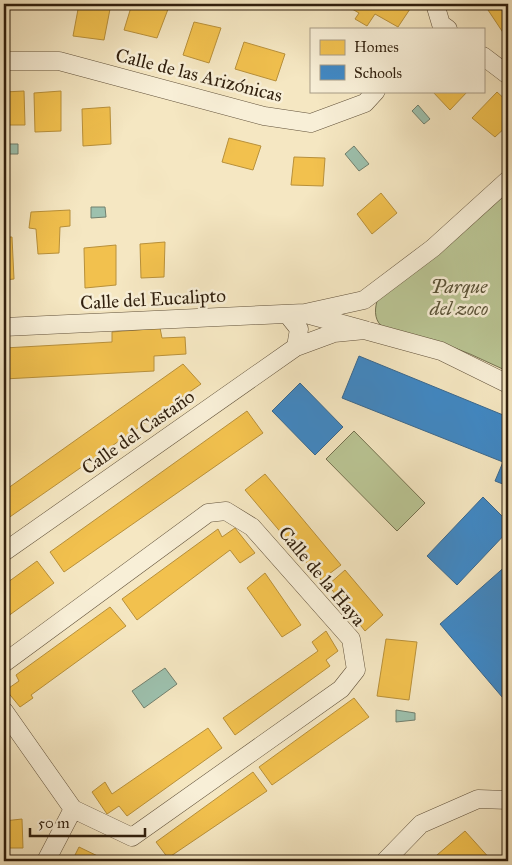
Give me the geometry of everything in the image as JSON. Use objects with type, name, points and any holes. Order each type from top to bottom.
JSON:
[{"type":"street","points":[[435,4],[442,27]]},
{"type":"street","points":[[484,57],[508,74]]},
{"type":"street","name":"Calle de las Arizónicas","points":[[4,61],[59,61],[264,116],[311,123],[365,102],[375,92]]},
{"type":"street","points":[[296,314],[364,300],[433,248],[508,180]]},
{"type":"street","points":[[364,300],[366,330]]},
{"type":"street","points":[[296,314],[366,330],[441,351],[508,384]]},
{"type":"street","points":[[296,314],[299,329],[296,347]]},
{"type":"street","name":"Calle del Eucalipto","points":[[4,327],[296,314]]},
{"type":"street","name":"Calle del Castaño","points":[[4,552],[296,347],[334,333],[366,330]]},
{"type":"street","name":"Calle de la Haya","points":[[4,662],[208,513],[226,511],[252,527],[351,640],[356,670],[341,689],[132,837],[73,809],[4,711]]},
{"type":"street","points":[[385,861],[421,824],[478,799],[508,800]]},
{"type":"street","points":[[46,861],[73,809]]},
{"type":"green space","name":"Parque del zoco","points":[[508,185],[508,379],[504,377],[507,371],[470,354],[437,341],[384,328],[377,320],[376,309],[377,301],[406,278]]},
{"type":"green space","points":[[354,431],[425,503],[397,531],[326,459]]},
{"type":"shaded area","points":[[418,105],[430,119],[424,124],[412,111]]},
{"type":"shaded area","points":[[4,144],[18,144],[18,154],[4,154]]},
{"type":"shaded area","points":[[354,146],[369,164],[359,171],[345,154]]},
{"type":"shaded area","points":[[91,207],[105,207],[106,217],[91,218]]},
{"type":"shaded area","points":[[165,668],[177,684],[144,708],[132,691]]},
{"type":"shaded area","points":[[396,710],[415,713],[415,720],[396,722]]},
{"type":"building: Homes","points":[[79,4],[111,4],[104,40],[73,36]]},
{"type":"building: Homes","points":[[132,4],[170,4],[157,38],[124,30]]},
{"type":"building: Homes","points":[[349,4],[401,4],[410,9],[398,27],[375,14],[367,26],[355,19],[359,13],[347,6]]},
{"type":"building: Homes","points":[[484,4],[508,4],[508,40]]},
{"type":"building: Homes","points":[[194,22],[221,28],[209,63],[183,55]]},
{"type":"building: Homes","points":[[244,42],[285,54],[276,81],[235,69]]},
{"type":"building: Homes","points":[[24,91],[25,125],[4,125],[4,92]]},
{"type":"building: Homes","points":[[61,91],[61,131],[35,132],[34,93]]},
{"type":"building: Homes","points":[[433,92],[467,92],[450,110]]},
{"type":"building: Homes","points":[[497,92],[508,102],[508,125],[495,137],[472,118]]},
{"type":"building: Homes","points":[[110,107],[111,144],[83,146],[82,109]]},
{"type":"building: Homes","points":[[229,138],[261,146],[253,170],[222,162]]},
{"type":"building: Homes","points":[[294,157],[325,158],[323,186],[291,185]]},
{"type":"building: Homes","points":[[381,193],[397,213],[372,234],[357,214]]},
{"type":"building: Homes","points":[[70,210],[70,226],[60,227],[59,253],[38,254],[36,229],[29,228],[31,212]]},
{"type":"building: Homes","points":[[4,237],[12,237],[14,279],[4,280]]},
{"type":"building: Homes","points":[[165,242],[164,277],[141,278],[140,244]]},
{"type":"building: Homes","points":[[116,245],[116,285],[85,288],[84,248]]},
{"type":"building: Homes","points":[[160,328],[162,338],[185,337],[186,354],[154,356],[154,371],[4,379],[4,348],[112,342],[112,332]]},
{"type":"building: Homes","points":[[183,364],[201,384],[4,521],[4,491]]},
{"type":"building: Homes","points":[[247,411],[263,433],[64,572],[50,552]]},
{"type":"building: Homes","points":[[265,474],[341,565],[321,580],[245,490]]},
{"type":"building: Homes","points":[[235,528],[255,553],[240,563],[230,550],[137,620],[122,599],[218,529],[222,537]]},
{"type":"building: Homes","points":[[37,561],[54,583],[4,619],[4,585]]},
{"type":"building: Homes","points":[[345,570],[383,615],[365,631],[328,585]]},
{"type":"building: Homes","points":[[265,573],[301,625],[282,637],[247,588]]},
{"type":"building: Homes","points":[[110,607],[126,626],[31,695],[33,698],[20,707],[6,690],[19,681],[16,675]]},
{"type":"building: Homes","points":[[326,631],[338,651],[326,660],[330,666],[235,735],[223,718],[318,651],[312,642]]},
{"type":"building: Homes","points":[[386,639],[417,642],[409,700],[377,696]]},
{"type":"building: Homes","points":[[354,698],[369,717],[272,785],[259,767]]},
{"type":"building: Homes","points":[[208,728],[222,748],[127,816],[119,806],[107,814],[92,792],[105,782],[112,794]]},
{"type":"building: Homes","points":[[253,772],[267,791],[168,858],[156,842]]},
{"type":"building: Homes","points":[[22,819],[23,848],[4,848],[4,821]]},
{"type":"building: Homes","points":[[465,831],[492,861],[430,861]]},
{"type":"building: Homes","points":[[79,847],[108,861],[72,861]]},
{"type":"building: Schools","points":[[359,356],[508,417],[508,486],[495,481],[503,462],[342,398]]},
{"type":"building: Schools","points":[[300,383],[343,427],[315,455],[272,411]]},
{"type":"building: Schools","points":[[483,497],[508,522],[508,531],[457,585],[427,556]]},
{"type":"building: Schools","points":[[508,564],[508,704],[440,624]]}]
